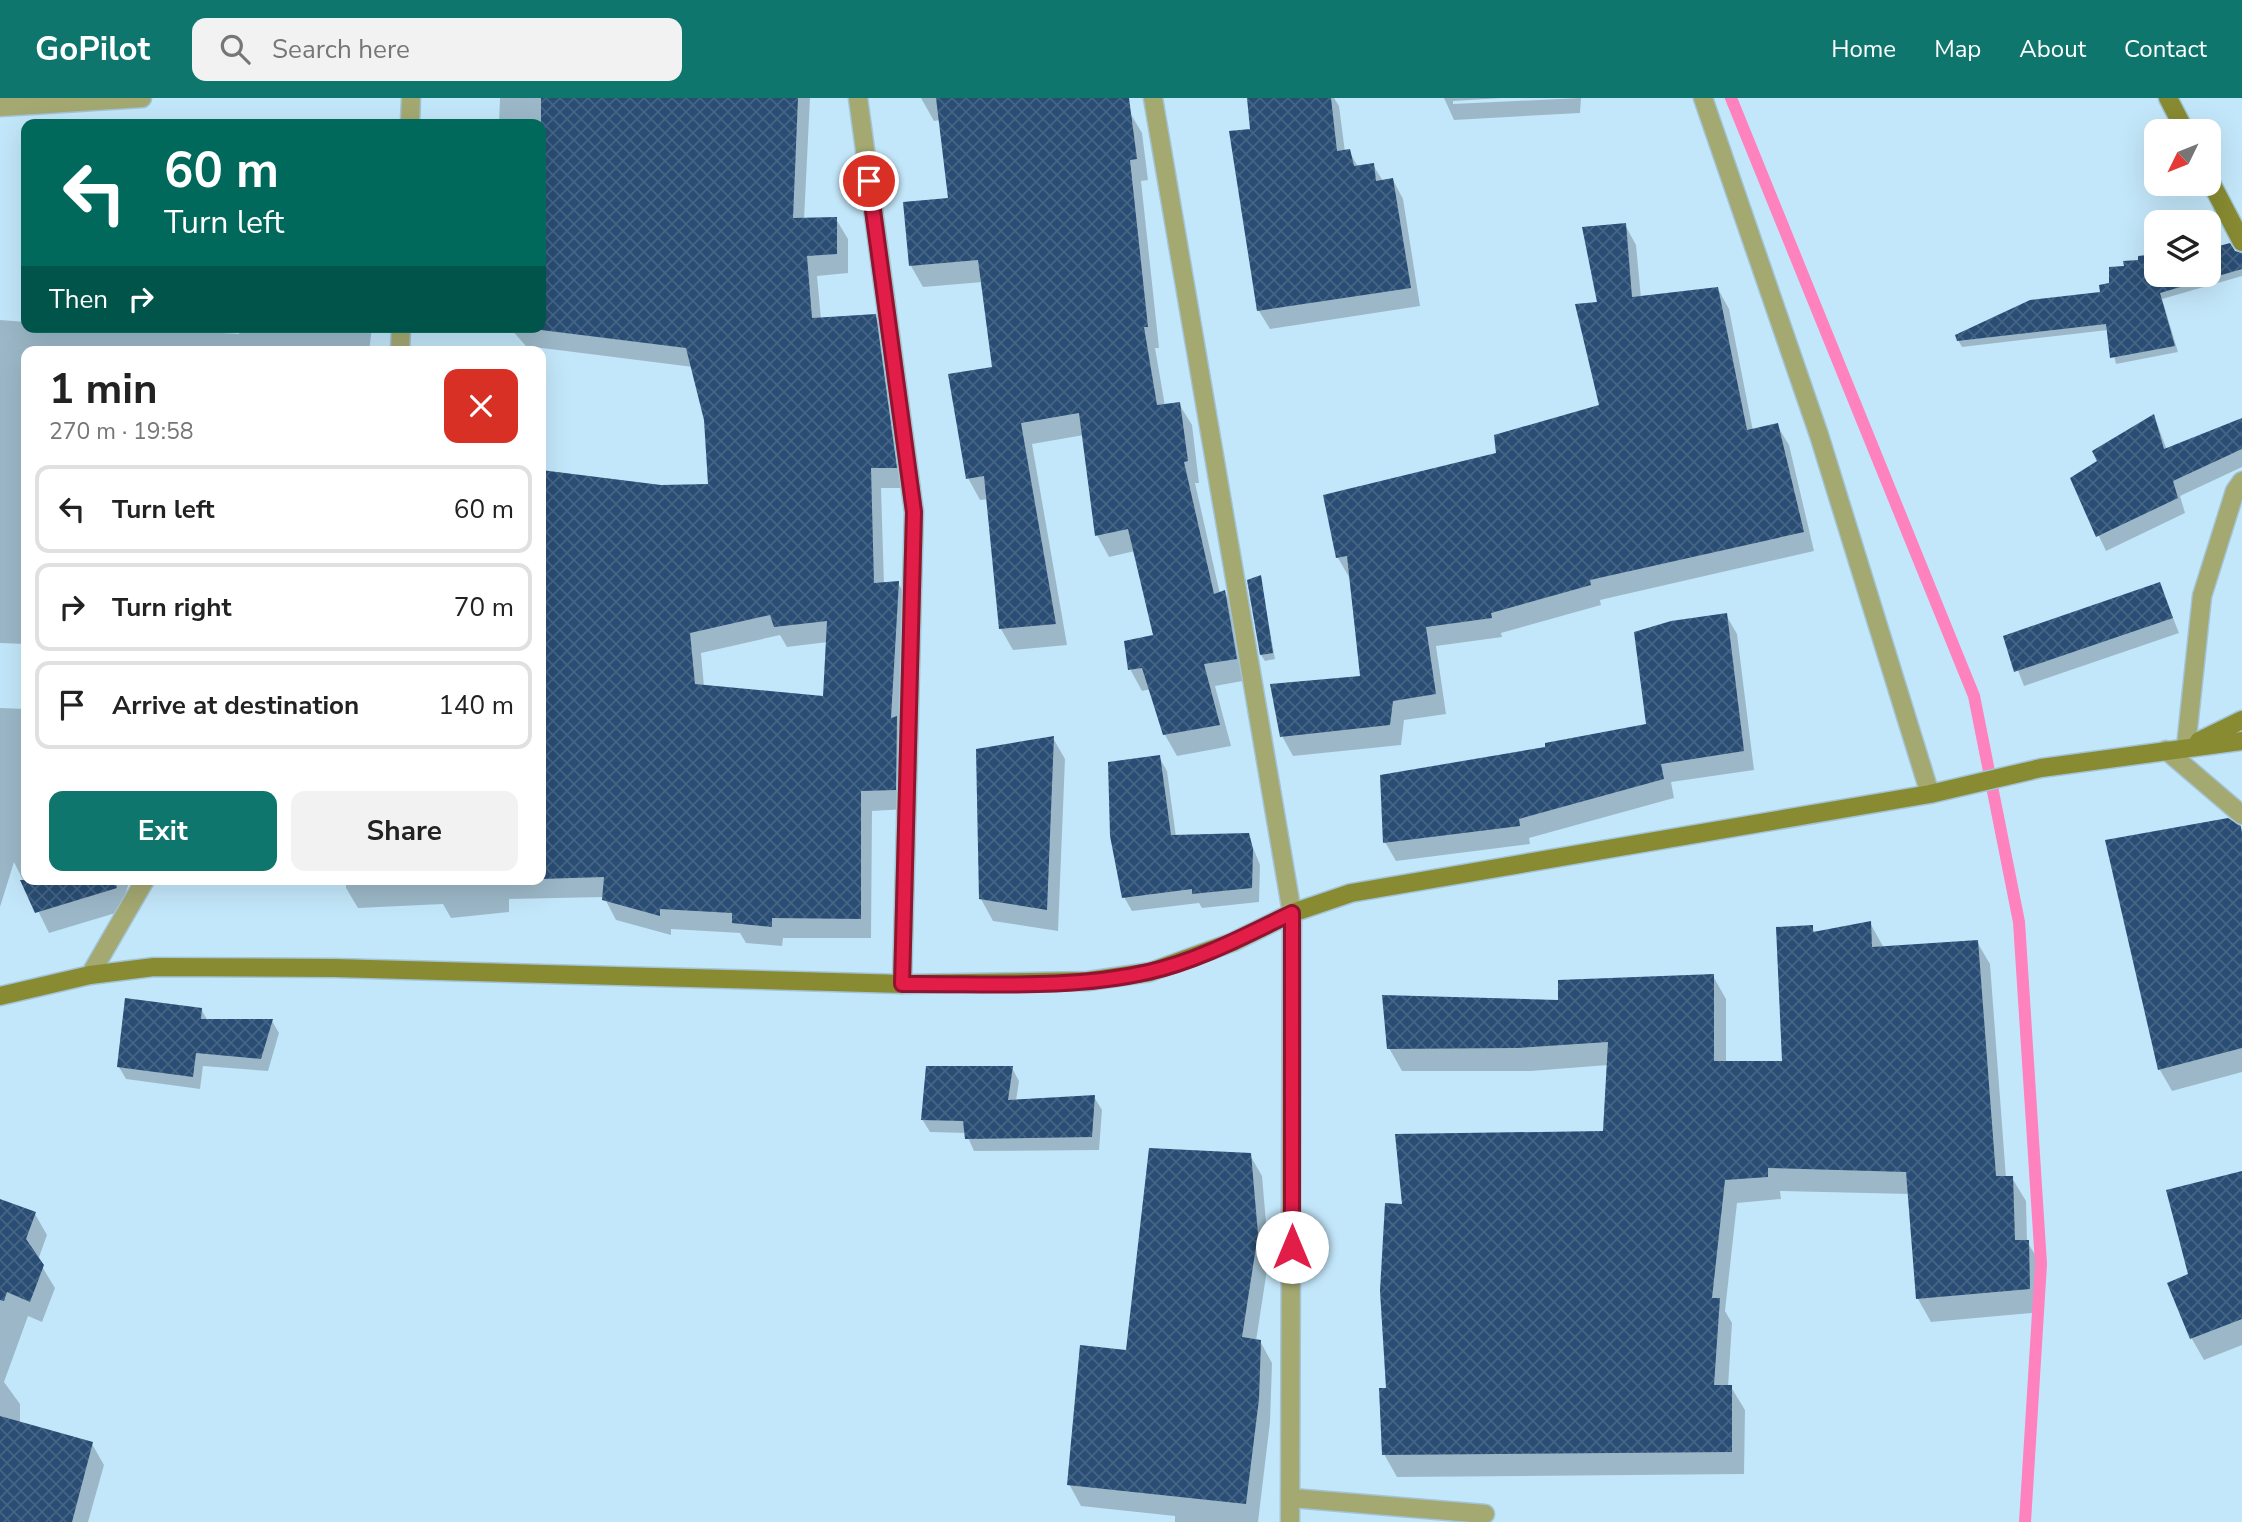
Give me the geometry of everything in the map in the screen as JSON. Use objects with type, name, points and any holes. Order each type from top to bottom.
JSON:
[{"type":"street","points":[[0,107],[142,98]]},
{"type":"street","points":[[410,119],[411,98]]},
{"type":"street","points":[[858,98],[914,512],[902,984]]},
{"type":"street","points":[[1153,98],[1292,913],[1290,1522]]},
{"type":"street","points":[[1703,98],[1819,435],[1930,794]]},
{"type":"street","points":[[2168,98],[2179,119]]},
{"type":"street","points":[[2218,196],[2242,242]]},
{"type":"street","points":[[2186,747],[2202,596],[2235,491],[2242,481]]},
{"type":"street","points":[[2186,747],[2242,720]]},
{"type":"street","points":[[0,996],[90,975],[154,967],[321,968],[902,984],[1088,981],[1150,972],[1233,942],[1292,913],[1351,894],[1930,794],[2041,768],[2242,741]]},
{"type":"street","points":[[2166,750],[2242,815]]},
{"type":"street","points":[[90,975],[142,885]]},
{"type":"street","points":[[1292,1498],[1485,1514]]},
{"type":"building","points":[[541,98],[798,98],[793,218],[837,217],[837,254],[807,256],[812,318],[876,314],[897,468],[871,468],[874,583],[899,581],[891,718],[897,716],[896,790],[861,791],[861,919],[772,918],[772,927],[732,923],[732,913],[660,909],[660,916],[602,900],[604,877],[546,879],[546,471],[661,485],[708,484],[704,420],[686,348],[546,331],[546,119],[541,119]],"holes":[[[770,615],[774,627],[827,621],[823,696],[695,684],[690,633]]]},
{"type":"building","points":[[936,98],[1129,98],[1137,159],[1130,160],[1148,327],[1144,327],[1157,405],[1180,402],[1188,461],[1184,462],[1214,594],[1225,590],[1237,659],[1204,664],[1220,725],[1163,735],[1142,668],[1128,670],[1124,641],[1153,635],[1128,529],[1095,536],[1079,413],[1021,423],[1056,624],[999,629],[984,476],[966,479],[948,374],[992,367],[978,260],[909,266],[903,202],[948,198]]},
{"type":"building","points":[[1247,98],[1331,98],[1337,151],[1350,149],[1354,166],[1374,163],[1376,181],[1393,178],[1411,288],[1257,311],[1229,131],[1250,129]]},
{"type":"building","points":[[1626,223],[1632,297],[1718,287],[1747,430],[1778,423],[1804,532],[1590,580],[1591,585],[1491,613],[1492,618],[1426,627],[1436,694],[1393,701],[1390,725],[1280,737],[1270,684],[1360,676],[1347,556],[1336,558],[1323,495],[1496,453],[1494,435],[1599,405],[1575,304],[1597,302],[1582,227]]},
{"type":"building","points":[[2230,243],[2235,251],[2242,253],[2242,269],[2221,275],[2221,245]]},
{"type":"building","points":[[2144,255],[2144,287],[2180,287],[2160,293],[2175,346],[2110,358],[2106,324],[1957,341],[1955,335],[2030,300],[2100,292],[2099,285],[2109,283],[2109,267],[2124,266],[2123,261],[2138,260],[2138,256]]},
{"type":"building","points":[[2154,414],[2164,449],[2242,418],[2242,449],[2173,481],[2178,498],[2096,537],[2070,478],[2097,461],[2092,451]]},
{"type":"building","points":[[1261,575],[1273,653],[1260,655],[1247,580]]},
{"type":"building","points":[[2160,582],[2173,618],[2014,672],[2003,636]]},
{"type":"building","points":[[1727,613],[1744,751],[1661,764],[1664,779],[1519,819],[1520,826],[1383,843],[1380,775],[1545,747],[1545,743],[1646,724],[1634,632],[1671,621]]},
{"type":"building","points":[[1054,736],[1047,910],[979,899],[976,749]]},
{"type":"building","points":[[1160,755],[1171,835],[1249,833],[1253,849],[1252,888],[1192,894],[1192,889],[1122,898],[1110,836],[1108,762]]},
{"type":"building","points":[[2228,818],[2241,826],[2242,834],[2242,1048],[2158,1070],[2105,840]]},
{"type":"building","points":[[22,885],[116,885],[117,888],[35,913]]},
{"type":"building","points":[[1871,921],[1872,947],[1978,940],[1996,1176],[2013,1176],[2015,1240],[2029,1240],[2030,1289],[1916,1299],[1906,1172],[1768,1168],[1768,1177],[1725,1180],[1712,1298],[1720,1298],[1714,1385],[1732,1385],[1732,1452],[1382,1455],[1379,1388],[1386,1388],[1380,1291],[1385,1203],[1402,1204],[1395,1134],[1603,1131],[1608,1042],[1517,1048],[1387,1049],[1382,995],[1558,1000],[1558,980],[1714,974],[1714,1061],[1782,1061],[1776,927],[1813,925],[1813,932]]},
{"type":"building","points":[[125,998],[202,1008],[201,1019],[273,1019],[261,1059],[196,1053],[193,1077],[117,1067]]},
{"type":"building","points":[[926,1066],[1013,1066],[1008,1100],[1095,1095],[1092,1137],[965,1139],[963,1121],[921,1120]]},
{"type":"building","points":[[1149,1148],[1251,1153],[1258,1234],[1242,1337],[1261,1340],[1259,1399],[1246,1504],[1067,1485],[1080,1345],[1126,1350]]},
{"type":"building","points":[[2242,1171],[2242,1319],[2190,1339],[2167,1283],[2188,1274],[2166,1190]]},
{"type":"building","points":[[0,1199],[36,1212],[26,1239],[44,1265],[30,1302],[7,1292],[4,1301],[0,1300]]},
{"type":"building","points":[[0,1416],[93,1442],[72,1522],[0,1522]]},
{"type":"waterway","points":[[1731,98],[1974,696],[2019,922],[2041,1264],[2025,1522]]},
{"type":"route","points":[[869,181],[914,512],[902,984],[1088,981],[1150,972],[1233,942],[1292,913],[1292,1247]]}]
